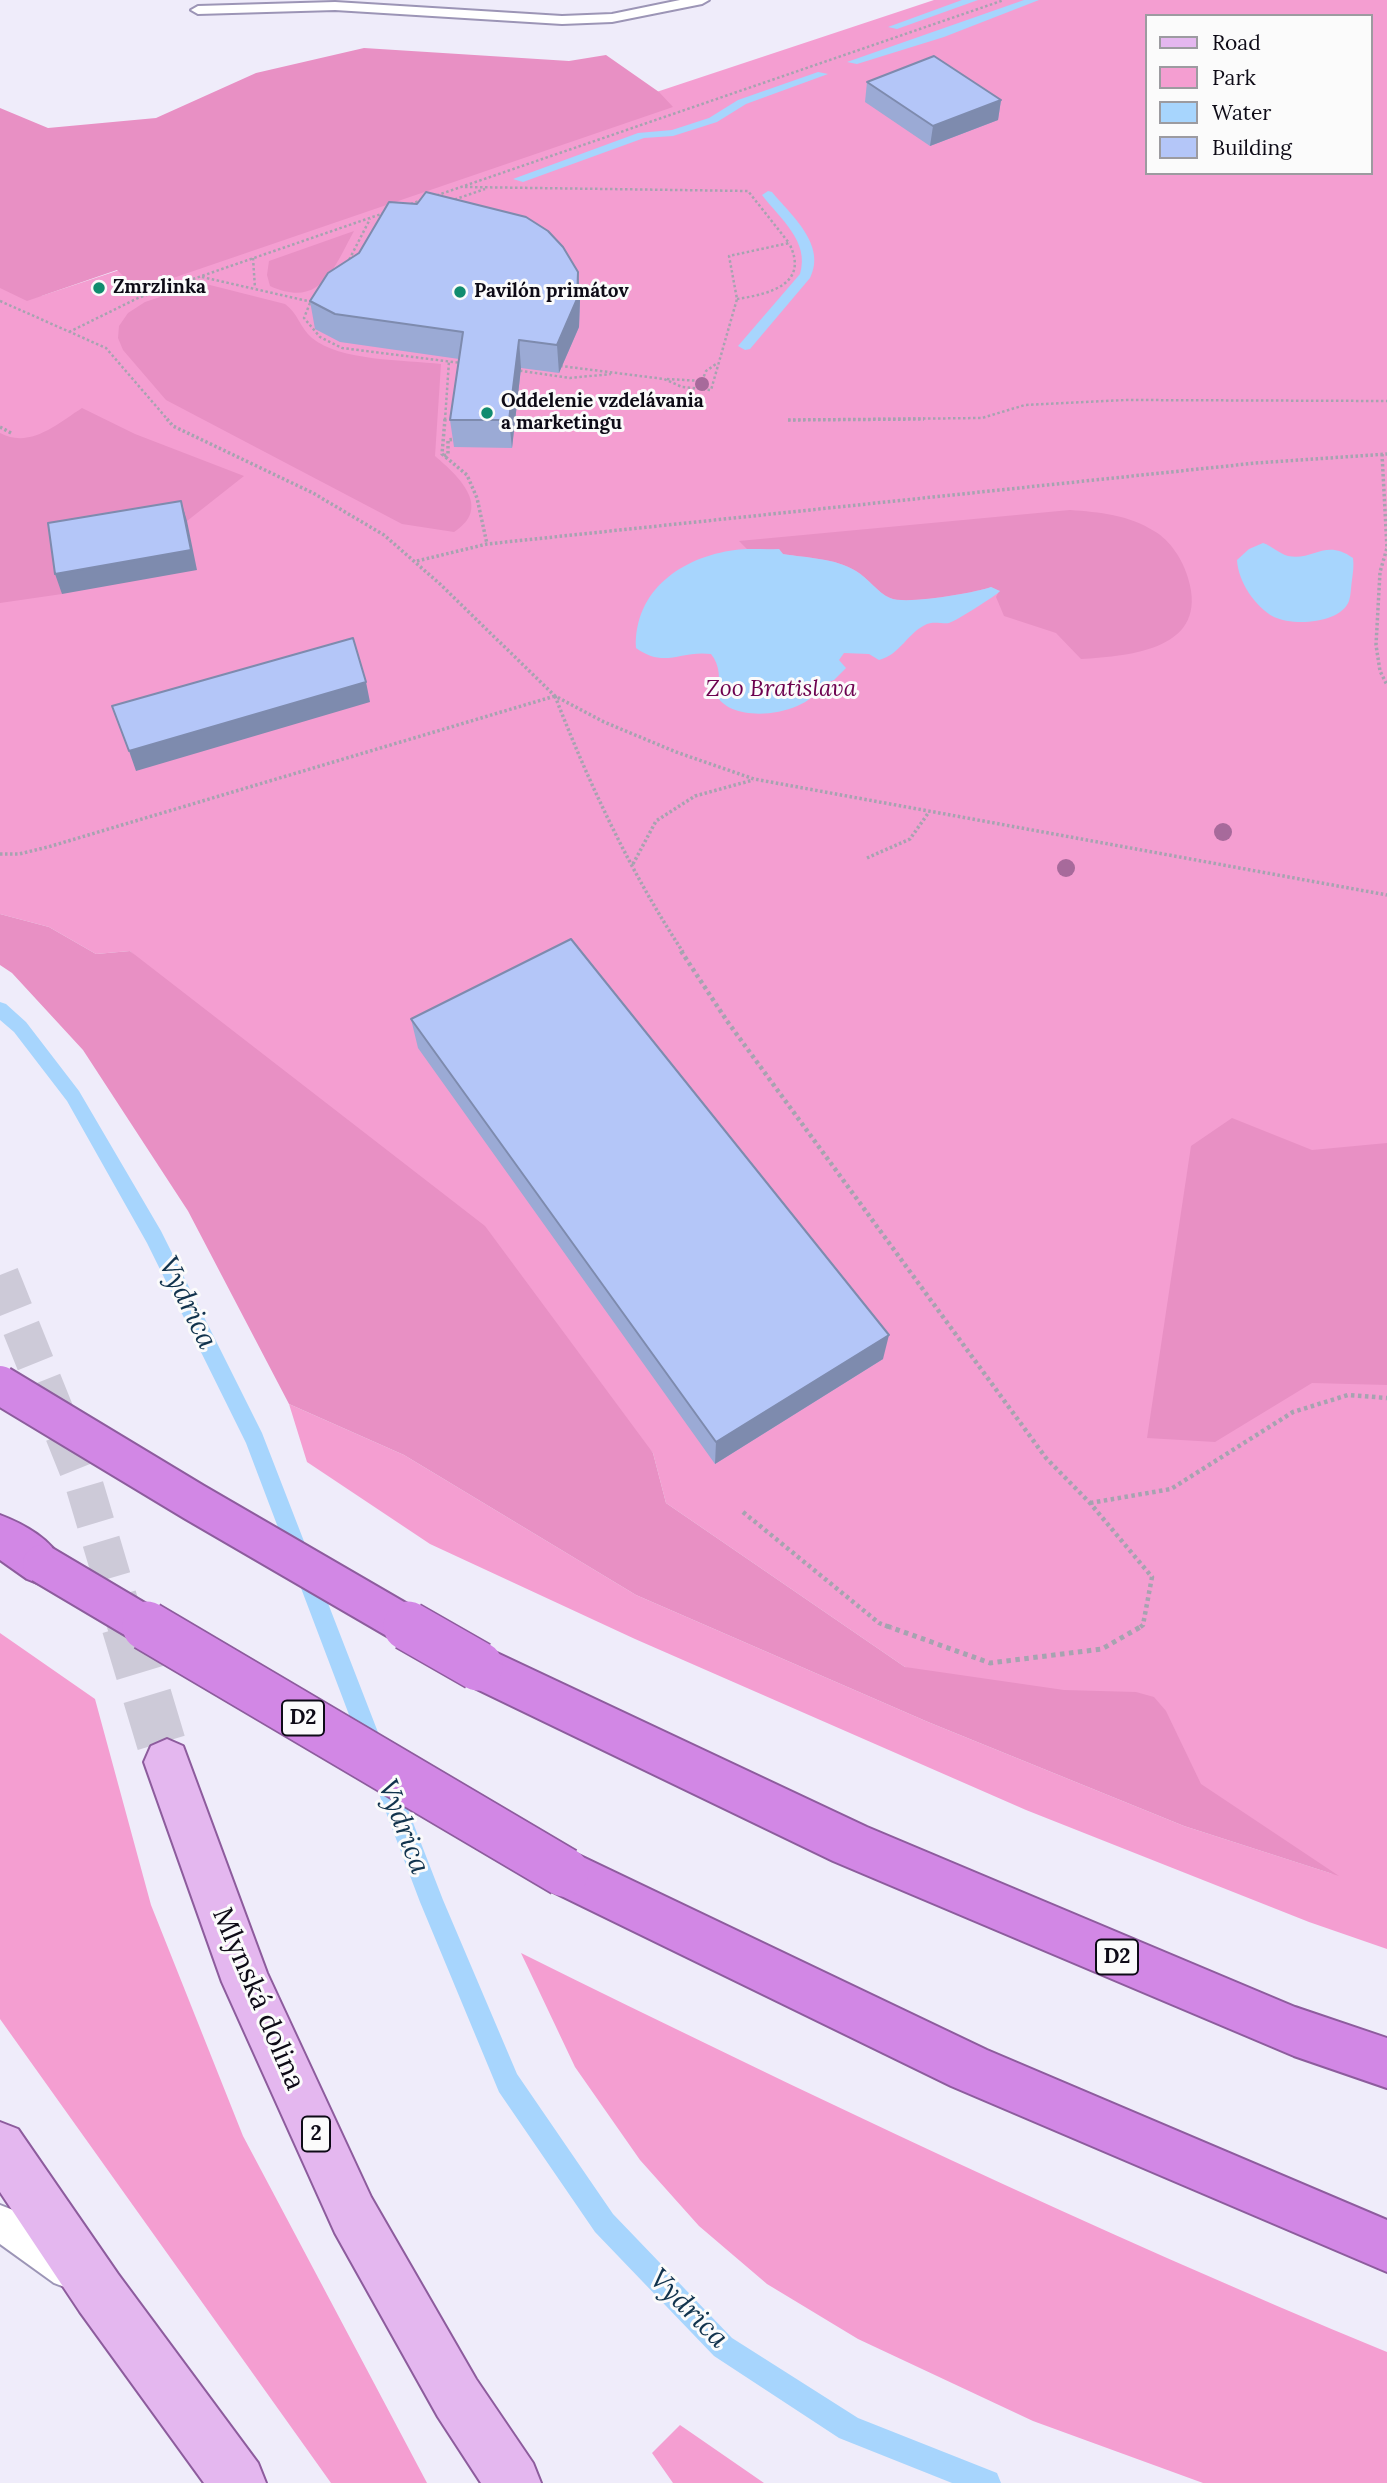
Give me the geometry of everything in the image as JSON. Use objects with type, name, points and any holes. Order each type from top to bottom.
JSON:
[{"type":"highway","name":"D2","points":[[0,1385],[194,1502],[478,1666],[850,1844],[1294,2031],[1387,2063]]},
{"type":"highway","name":"D2","points":[[0,1535],[42,1564],[564,1872],[969,2068],[1387,2246]]},
{"type":"main road","name":"Mlynská dolina","points":[[167,1762],[246,1982],[353,2215],[457,2398],[513,2483]]},
{"type":"main road","points":[[0,2147],[99,2293],[238,2483]]},
{"type":"lane","points":[[198,10],[335,6],[562,20],[612,18],[702,0]]},
{"type":"lane","points":[[0,2223],[99,2293]]},
{"type":"path","points":[[69,331],[138,298],[1004,0]]},
{"type":"path","points":[[461,187],[748,191],[789,243],[797,259],[795,271],[787,282],[772,292],[737,299]]},
{"type":"path","points":[[454,205],[442,204],[491,187]]},
{"type":"path","points":[[346,266],[370,218]]},
{"type":"path","points":[[664,379],[682,387],[711,390],[718,372],[716,364],[737,299],[729,256],[789,243]]},
{"type":"path","points":[[253,258],[255,288]]},
{"type":"path","points":[[200,277],[320,305]]},
{"type":"path","points":[[321,296],[310,303],[304,318],[318,336],[329,343],[342,348],[463,363]]},
{"type":"path","points":[[0,301],[106,348],[173,426],[313,493],[384,534],[555,696],[604,722],[754,779],[1387,895]]},
{"type":"path","points":[[310,303],[316,311]]},
{"type":"path","points":[[444,456],[449,361]]},
{"type":"path","points":[[561,366],[615,374],[702,381],[706,370],[716,364]]},
{"type":"path","points":[[503,368],[570,378],[615,374]]},
{"type":"path","points":[[788,420],[982,418],[1025,405],[1126,400],[1387,401]]},
{"type":"path","points":[[0,427],[13,434]]},
{"type":"path","points":[[444,456],[447,454],[449,440],[455,439]]},
{"type":"path","points":[[416,562],[487,544],[1205,468],[1384,454],[1382,466],[1387,548],[1380,572],[1376,645],[1380,671],[1387,685]]},
{"type":"path","points":[[444,456],[467,475],[477,498],[487,544]]},
{"type":"path","points":[[1382,466],[1387,469]]},
{"type":"path","points":[[0,854],[19,854],[48,847],[555,696]]},
{"type":"path","points":[[555,696],[581,763],[633,865],[670,933],[727,1021],[1038,1447],[1090,1503],[1152,1577],[1143,1625],[1102,1649],[990,1663],[879,1623],[743,1512]]},
{"type":"path","points":[[633,865],[656,821],[695,796],[754,779]]},
{"type":"path","points":[[867,858],[910,839],[929,812]]},
{"type":"path","points":[[1090,1503],[1171,1489],[1293,1412],[1348,1395],[1387,1398]]},
{"type":"green space","name":"Zoo Bratislava","points":[[934,0],[1387,0],[1387,1949],[1309,1922],[1026,1810],[635,1639],[430,1544],[307,1462],[289,1404],[404,1455],[636,1595],[928,1722],[1184,1826],[1333,1874],[905,1667],[666,1503],[653,1453],[130,951],[96,954],[49,927],[0,914],[0,263],[41,296]]},
{"type":"green space","points":[[0,1633],[95,1699],[151,1905],[243,2136],[427,2483],[331,2483],[0,2019]]},
{"type":"green space","points":[[521,1953],[735,2058],[1059,2210],[1387,2352],[1387,2483],[1203,2483],[1033,2421],[858,2339],[767,2284],[699,2226],[640,2160],[575,2067]]},
{"type":"green space","points":[[680,2425],[764,2483],[673,2483],[652,2453]]},
{"type":"shaded area","points":[[364,48],[569,61],[606,55],[659,92],[673,107],[138,290],[117,270],[27,301],[0,288],[0,108],[48,128],[156,118],[256,73]]},
{"type":"shaded area","points":[[354,231],[332,271],[313,289],[287,292],[270,286],[267,275],[269,261]]},
{"type":"shaded area","points":[[202,283],[285,304],[312,338],[338,351],[373,358],[441,364],[435,456],[468,492],[471,512],[465,522],[454,532],[402,524],[166,400],[123,350],[118,338],[119,326],[128,313],[145,302]]},
{"type":"shaded area","points":[[82,408],[135,434],[244,476],[187,521],[56,544],[62,594],[0,603],[0,433],[22,438],[33,436],[53,427]]},
{"type":"shaded area","points":[[1070,510],[1103,513],[1134,521],[1160,535],[1170,545],[1186,571],[1192,602],[1188,620],[1177,634],[1162,644],[1143,651],[1081,659],[1056,633],[1004,616],[996,597],[999,591],[991,587],[940,597],[898,600],[886,596],[860,574],[839,563],[783,554],[779,549],[748,550],[739,541]]},
{"type":"shaded area","points":[[0,914],[49,927],[96,954],[130,951],[485,1226],[653,1453],[666,1503],[905,1667],[1064,1690],[1136,1692],[1154,1697],[1166,1711],[1201,1784],[1339,1876],[1184,1826],[928,1722],[636,1595],[404,1455],[289,1404],[188,1211],[83,1050],[12,973],[0,965]]},
{"type":"shaded area","points":[[1232,1118],[1312,1150],[1387,1143],[1387,1385],[1312,1383],[1215,1442],[1147,1438],[1191,1146]]},
{"type":"water","points":[[1263,543],[1288,556],[1305,556],[1335,550],[1353,558],[1350,596],[1344,609],[1326,619],[1304,622],[1282,620],[1267,613],[1244,585],[1237,560],[1249,549]]},
{"type":"water","points":[[740,549],[779,549],[783,554],[839,563],[860,574],[886,596],[898,600],[940,597],[991,587],[1000,591],[953,621],[930,623],[920,628],[893,653],[879,660],[869,654],[844,653],[839,660],[846,668],[834,680],[821,685],[814,696],[802,704],[769,713],[737,710],[724,704],[716,694],[719,673],[711,654],[664,658],[646,654],[636,648],[643,609],[652,593],[680,569],[715,554]]},
{"type":"building","points":[[934,56],[1001,100],[933,126],[867,82]]},
{"type":"building","name":"Pavilón primátov","points":[[426,192],[526,217],[548,231],[563,247],[578,272],[577,299],[557,345],[519,340],[509,420],[450,420],[463,332],[335,314],[310,301],[328,273],[359,253],[389,202],[417,204]]},
{"type":"building","points":[[181,501],[191,550],[55,574],[48,523]]},
{"type":"building","points":[[353,638],[366,682],[129,751],[112,706]]},
{"type":"building","points":[[571,939],[889,1335],[716,1442],[411,1019]]},
{"type":"waterway","points":[[893,27],[973,0]]},
{"type":"waterway","points":[[853,62],[940,35],[1034,0]]},
{"type":"waterway","points":[[519,179],[642,135],[673,133],[713,120],[742,102],[822,74]]},
{"type":"waterway","points":[[745,346],[806,275],[809,264],[809,253],[799,232],[768,195]]},
{"type":"waterway","name":"Vydrica","points":[[0,1009],[20,1027],[73,1096],[154,1237],[255,1440],[432,1902],[508,2083],[604,2223],[723,2347],[849,2428],[987,2483]]},
{"type":"tunnel","points":[[0,1275],[84,1484],[127,1628]]},
{"type":"tunnel","points":[[126,1626],[167,1762]]},
{"type":"place","name":"Zmrzlinka","points":[[99,288]]},
{"type":"place","name":"Pavilón primátov","points":[[460,292]]},
{"type":"place","name":"Oddelenie vzdelávania a marketingu","points":[[487,413]]}]
